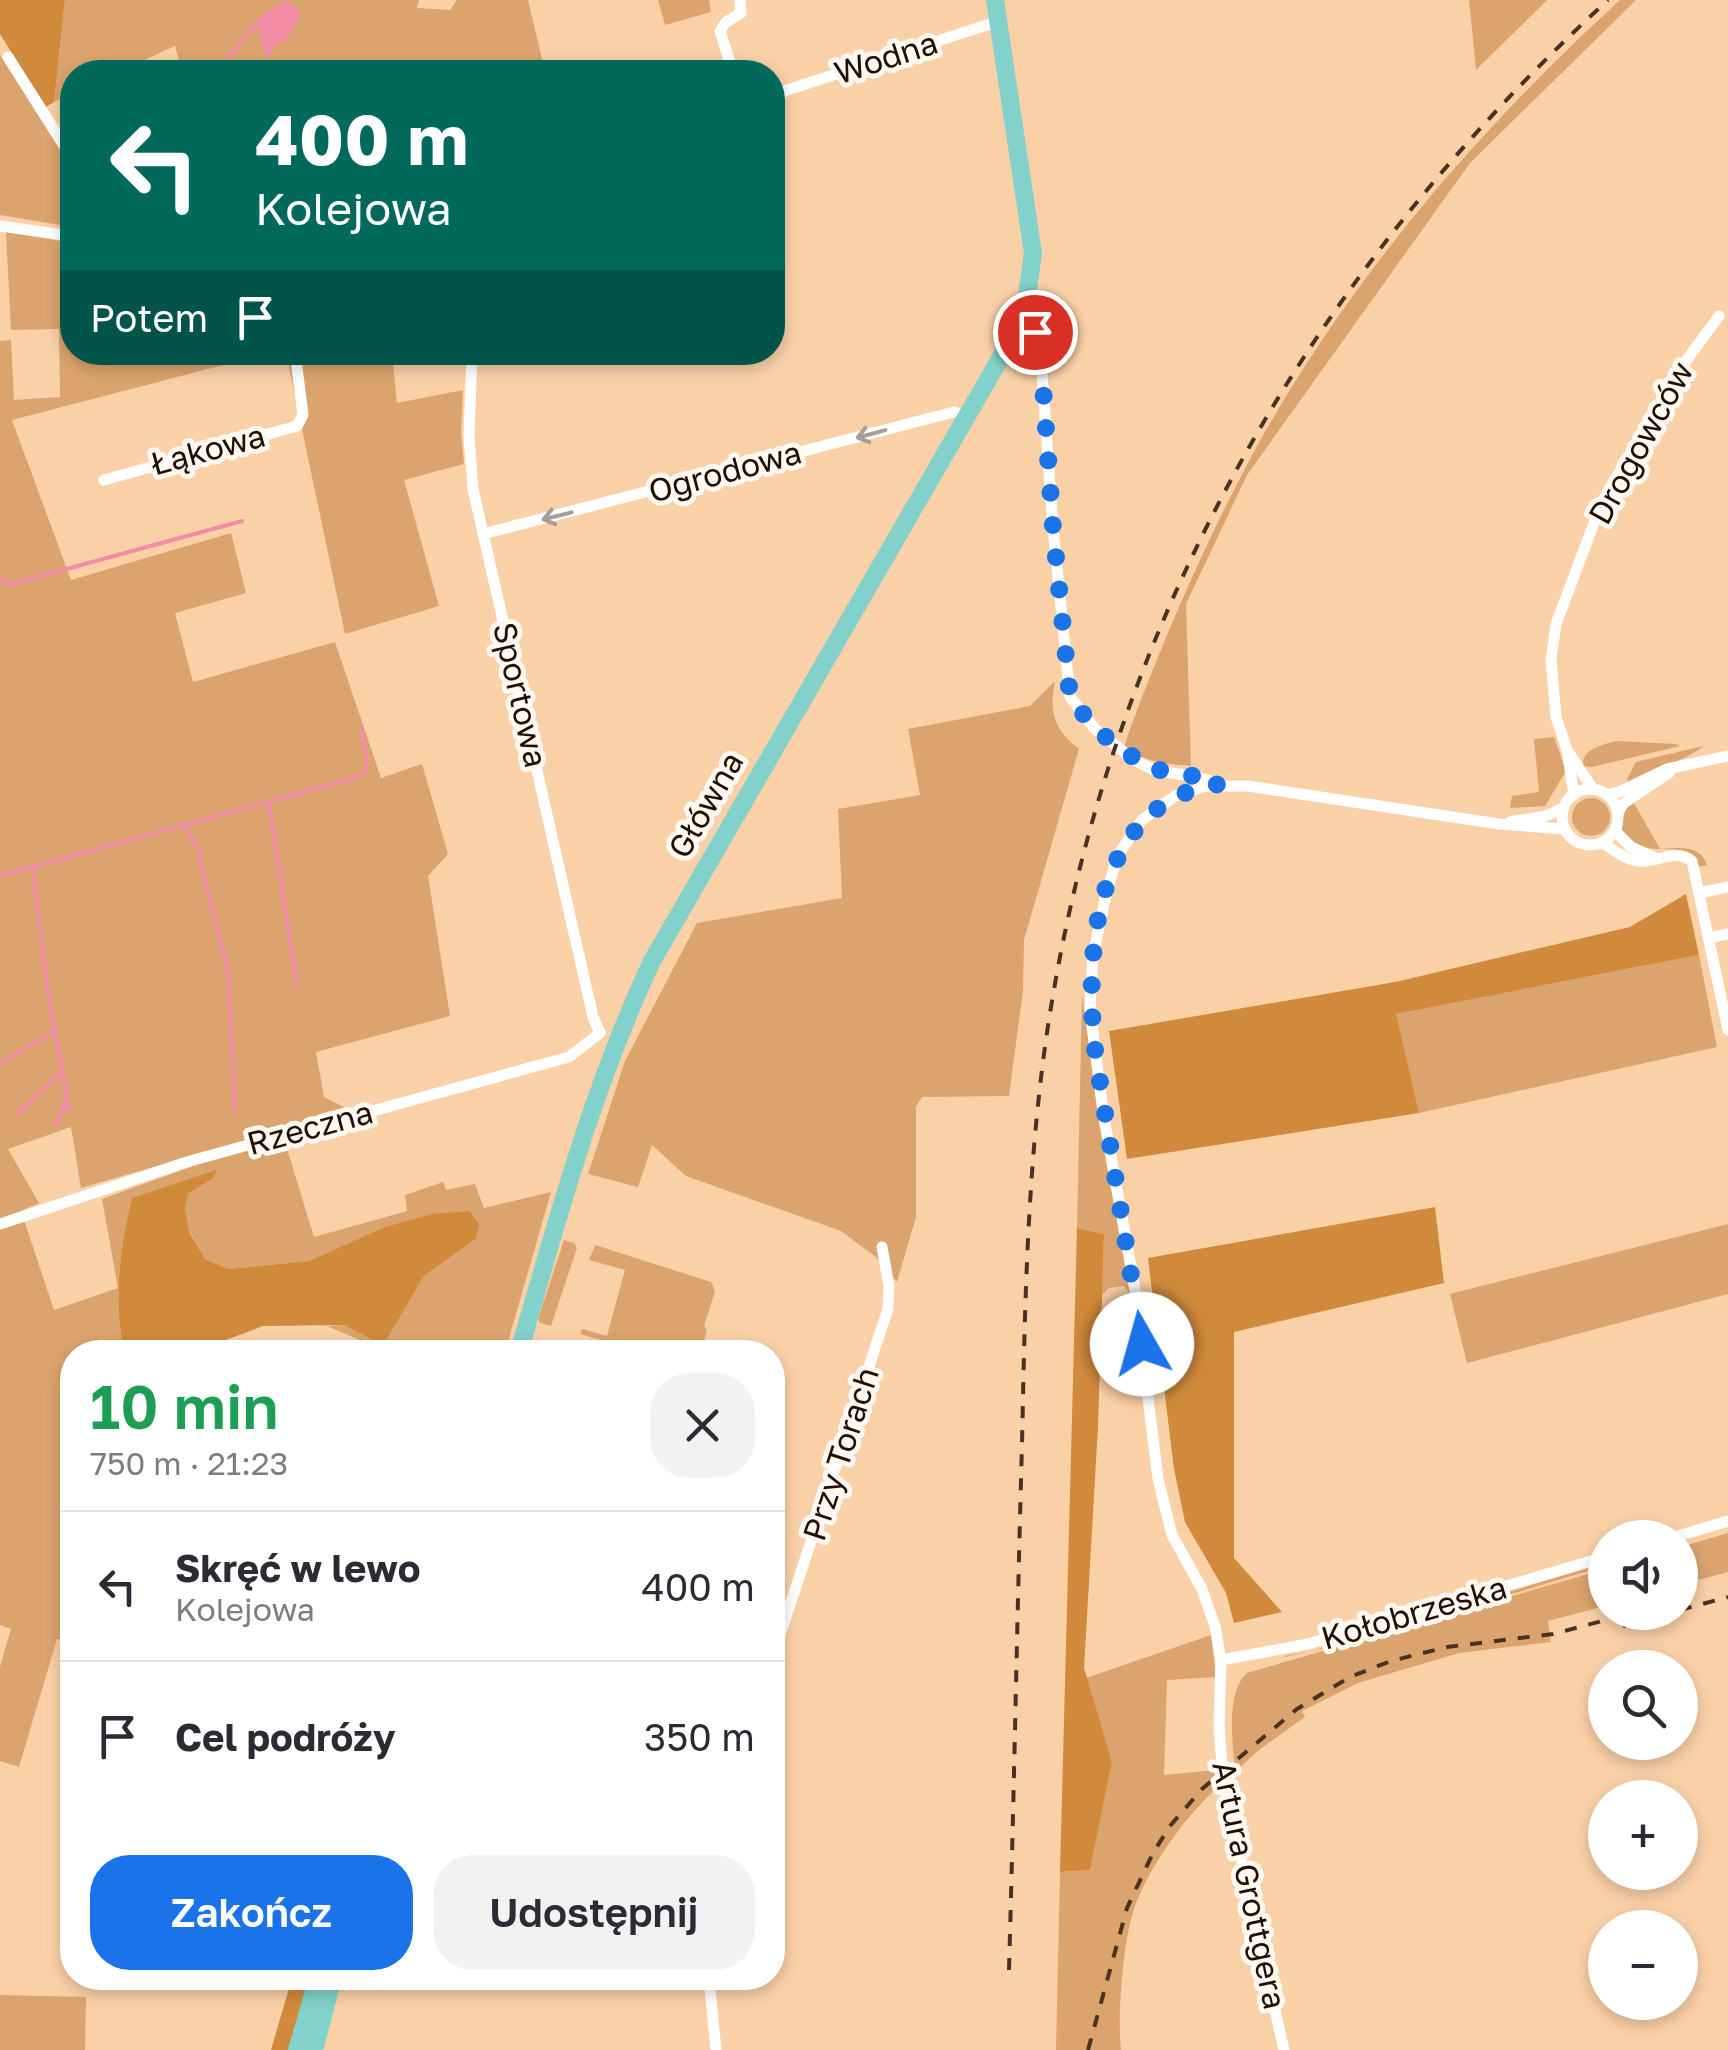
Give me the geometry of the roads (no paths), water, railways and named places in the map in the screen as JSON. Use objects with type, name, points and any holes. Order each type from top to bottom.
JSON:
[{"type":"main road","points":[[995,0],[999,21]]},
{"type":"main road","name":"Główna","points":[[522,1340],[608,1038],[1019,321],[1032,278],[1028,210],[999,21]]},
{"type":"main road","points":[[297,2050],[314,1990]]},
{"type":"main road","points":[[314,2050],[330,1990]]},
{"type":"street","points":[[729,60],[720,30],[741,13],[740,0]]},
{"type":"street","name":"Wodna","points":[[785,91],[999,21]]},
{"type":"street","points":[[8,57],[60,139]]},
{"type":"street","points":[[0,226],[60,234]]},
{"type":"street","name":"Drogowców","points":[[1574,794],[1552,684],[1556,624],[1602,502],[1680,370],[1718,316]]},
{"type":"street","points":[[1019,321],[1035,332],[1040,344],[1070,697],[1095,729],[1148,768],[1220,784],[1565,829]]},
{"type":"street","name":"Łąkowa","points":[[104,480],[297,426],[302,415],[296,365]]},
{"type":"street","name":"Sportowa","points":[[471,365],[468,436],[473,489],[589,999],[608,1038]]},
{"type":"street","name":"Ogrodowa","points":[[483,534],[954,412],[966,416]]},
{"type":"street","name":"Drogowców","points":[[1567,750],[1593,789]]},
{"type":"street","points":[[1506,824],[1546,816],[1563,808],[1574,794],[1593,789],[1607,794],[1619,792],[1652,774],[1728,756]]},
{"type":"street","points":[[1563,808],[1565,829],[1572,838],[1582,844],[1602,842],[1615,831],[1618,812],[1632,797],[1678,766]]},
{"type":"street","name":"Artura Grottgera","points":[[1220,784],[1163,802],[1125,841],[1106,894],[1090,991],[1103,1112],[1134,1283],[1163,1508],[1172,1535],[1209,1605],[1221,1660],[1222,1770],[1284,2050]]},
{"type":"street","points":[[1607,794],[1618,812]]},
{"type":"street","points":[[1615,831],[1630,846],[1656,858]]},
{"type":"street","points":[[1602,842],[1628,859],[1646,862],[1682,855],[1692,862],[1727,1021]]},
{"type":"street","points":[[1699,892],[1728,886]]},
{"type":"street","points":[[1709,938],[1728,934]]},
{"type":"street","name":"Rzeczna","points":[[0,1224],[190,1161],[569,1057],[608,1038]]},
{"type":"street","name":"Przy Torach","points":[[785,1619],[888,1309],[889,1286],[882,1246]]},
{"type":"street","points":[[1698,1529],[1728,1520]]},
{"type":"street","name":"Kołobrzeska","points":[[1221,1660],[1308,1644],[1588,1562]]},
{"type":"street","points":[[710,1990],[716,2050]]},
{"type":"waterway","points":[[227,60],[256,24]]},
{"type":"waterway","points":[[0,581],[5,579],[8,585],[242,521]]},
{"type":"waterway","points":[[0,876],[357,777],[365,773],[367,760],[361,727]]},
{"type":"waterway","points":[[269,803],[297,986]]},
{"type":"waterway","points":[[184,826],[202,854],[200,860],[228,970],[235,1111]]},
{"type":"waterway","points":[[33,869],[47,986],[69,1111]]},
{"type":"waterway","points":[[0,1063],[55,1031]]},
{"type":"waterway","points":[[16,1115],[62,1072]]},
{"type":"waterway","points":[[56,1125],[65,1102]]},
{"type":"railway","points":[[1009,1970],[1031,1182],[1048,1026],[1077,878],[1119,735],[1173,597],[1239,465],[1316,339],[1403,219],[1501,106],[1608,0]]},
{"type":"railway","points":[[1698,1605],[1728,1597]]},
{"type":"railway","points":[[1088,2050],[1127,1908],[1170,1826],[1202,1789],[1297,1709],[1350,1677],[1391,1661],[1447,1647],[1553,1634],[1588,1625]]}]
